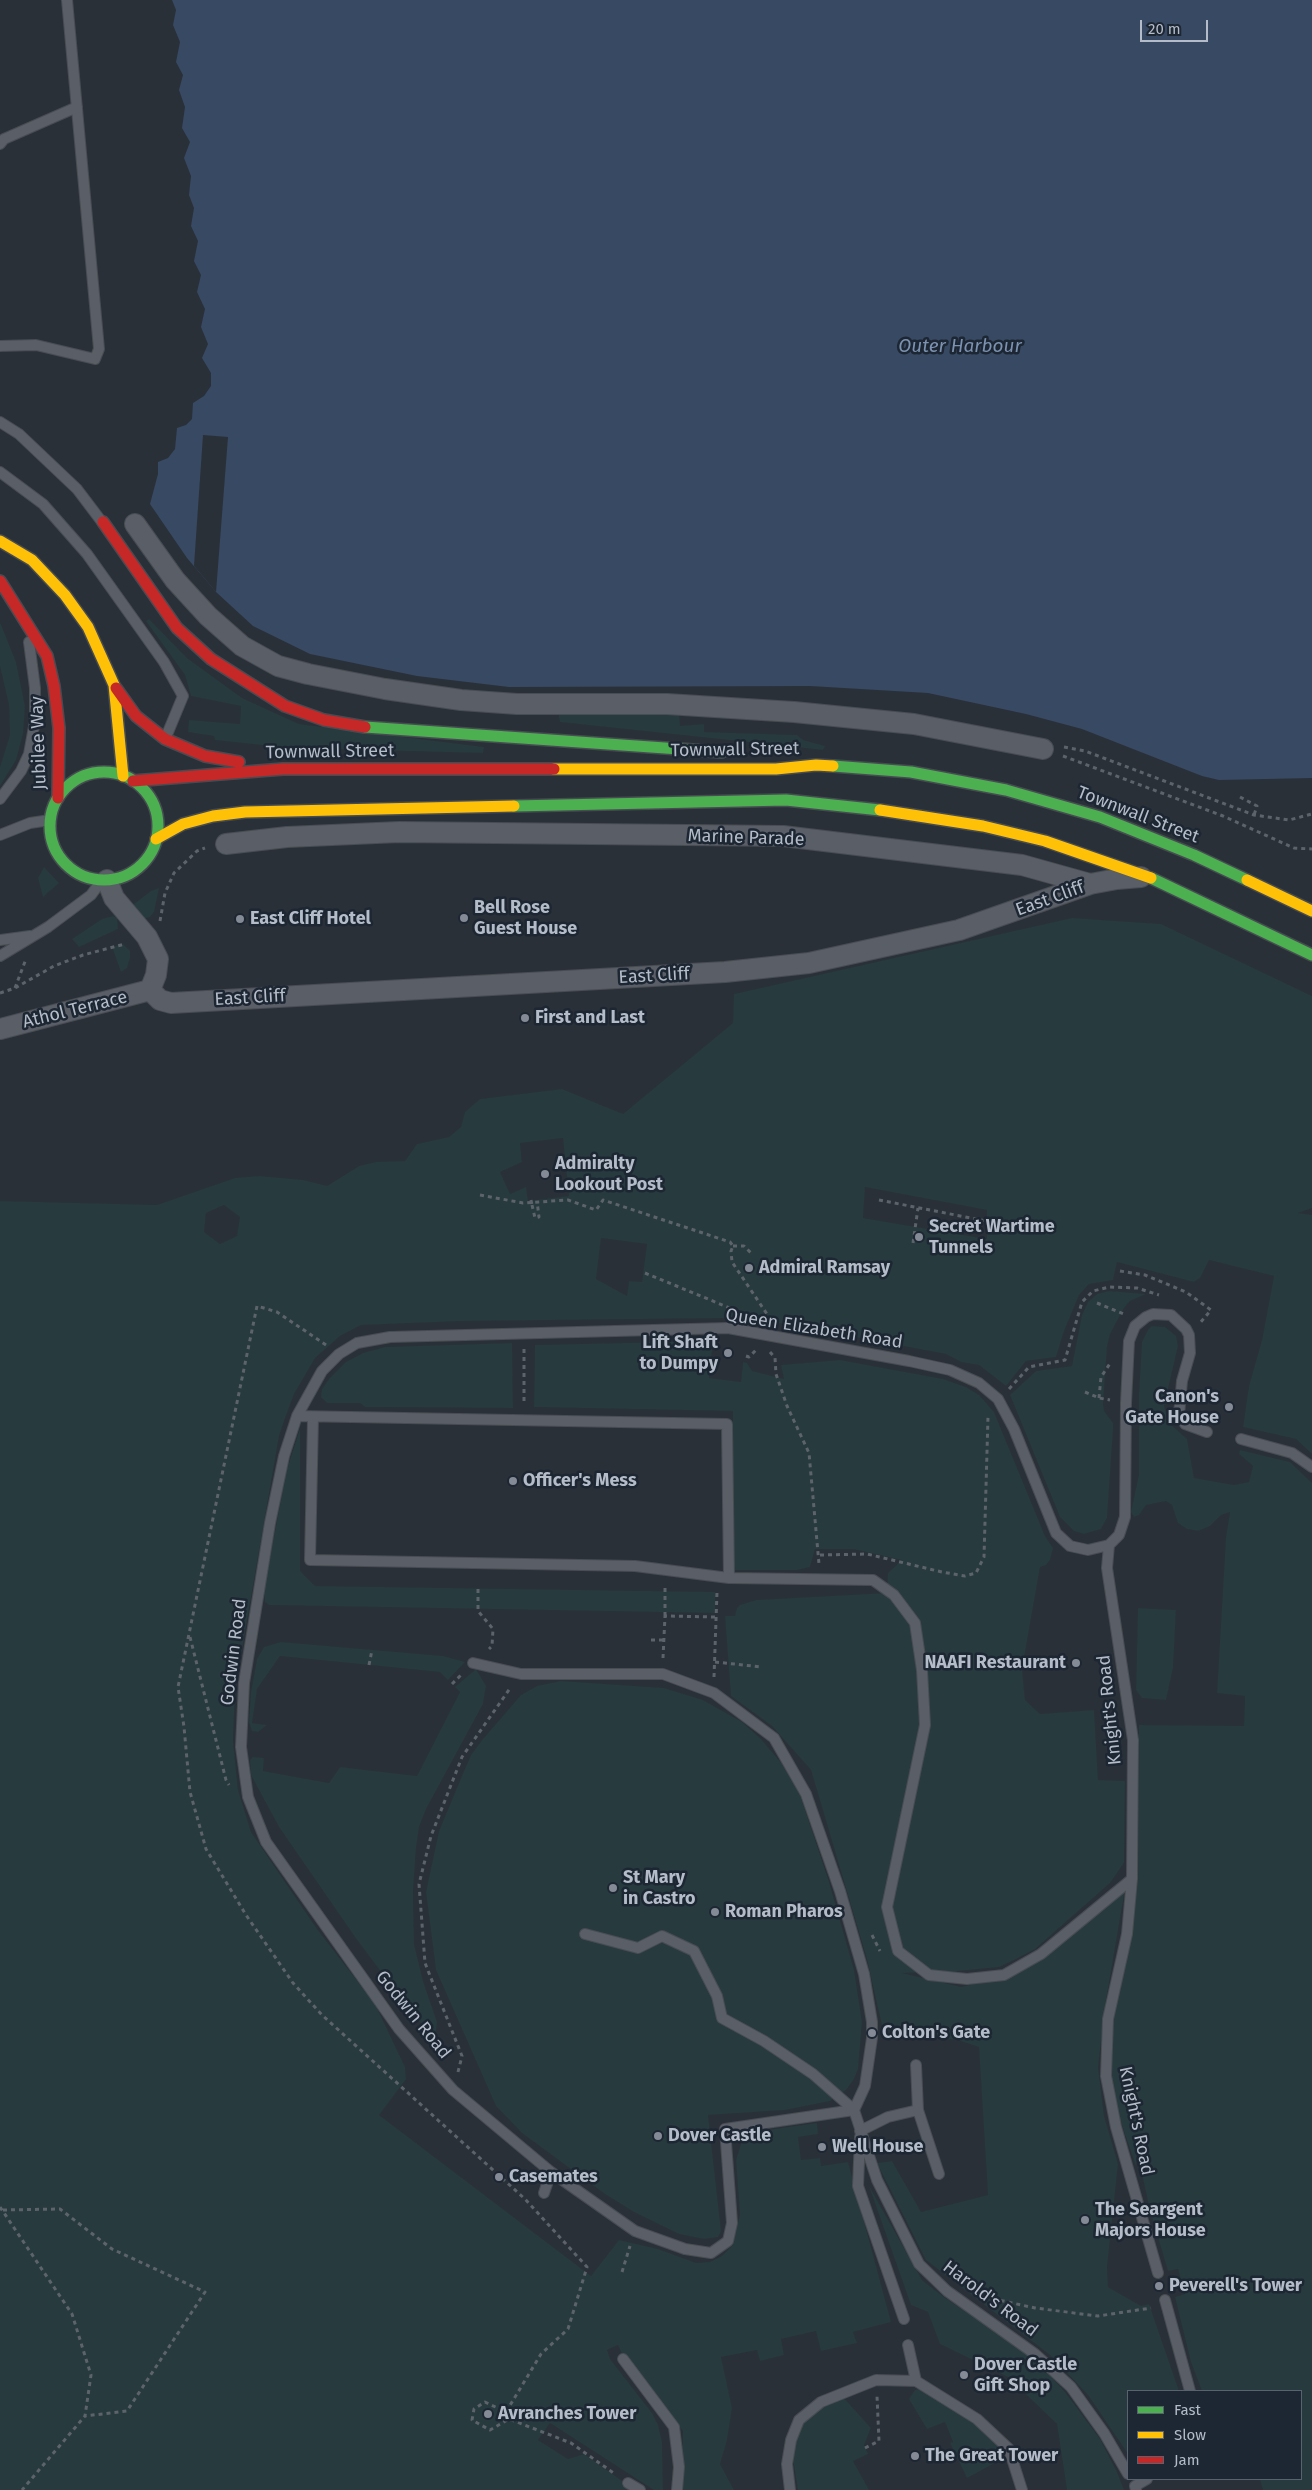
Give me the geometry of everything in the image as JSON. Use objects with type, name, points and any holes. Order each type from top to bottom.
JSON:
[{"type":"highway","points":[[102,522],[177,628],[211,659],[276,701],[324,720],[372,728],[737,753]]},
{"type":"highway","points":[[0,541],[32,560],[65,595],[88,627],[114,685],[136,716],[166,739],[205,756],[283,769]]},
{"type":"highway","name":"Jubilee Way","points":[[0,581],[47,656],[54,686],[59,728],[58,798]]},
{"type":"highway","points":[[114,685],[128,779]]},
{"type":"highway","points":[[780,755],[816,765]]},
{"type":"highway","name":"Townwall Street","points":[[128,779],[283,769],[776,769],[816,765],[911,772],[979,784],[1031,796],[1100,817],[1194,855],[1309,908]]},
{"type":"highway","points":[[108,773],[128,779],[147,796],[156,813],[156,839],[151,852],[131,874],[104,880],[78,873],[65,864],[56,850],[51,836],[50,820],[58,798],[67,787],[79,778],[93,774],[108,773]]},
{"type":"highway","points":[[156,839],[183,824],[213,816],[245,812],[786,800],[887,811],[983,826],[1045,841],[1150,877],[1312,954]]},
{"type":"street","points":[[135,524],[175,580],[208,616],[242,646],[278,666],[308,674],[385,689],[461,700],[517,704],[667,704],[794,712],[914,724],[1043,749]]},
{"type":"street","points":[[393,808],[399,832]]},
{"type":"street","points":[[285,810],[287,837]]},
{"type":"street","name":"Marine Parade","points":[[226,844],[287,837],[399,832],[783,836],[1022,865],[1090,884]]},
{"type":"street","name":"East Cliff","points":[[150,990],[160,1000],[171,1003],[725,972],[809,963],[959,930],[1090,884],[1117,878],[1150,877]]},
{"type":"street","points":[[104,880],[114,898],[153,947],[158,959],[156,975],[150,990]]},
{"type":"street","name":"Athol Terrace","points":[[0,1029],[150,990]]},
{"type":"lane","points":[[0,345],[36,346],[95,359],[99,349],[67,0]]},
{"type":"lane","points":[[0,144],[4,139],[77,107]]},
{"type":"lane","points":[[0,422],[19,434],[77,489],[102,522]]},
{"type":"lane","points":[[0,472],[43,504],[93,562],[164,662],[183,696],[166,739]]},
{"type":"lane","points":[[0,799],[21,771],[29,754],[35,721],[35,688],[26,623]]},
{"type":"lane","points":[[178,708],[190,708]]},
{"type":"lane","points":[[0,835],[30,823],[50,820]]},
{"type":"lane","points":[[0,956],[36,936],[90,895],[104,880]]},
{"type":"lane","points":[[0,940],[36,936]]},
{"type":"lane","name":"Knight's Road","points":[[1158,2274],[1116,2127],[1106,2076],[1108,2018],[1127,1934],[1132,1879],[1133,1740],[1107,1568],[1109,1545],[1119,1535],[1125,1517],[1126,1403],[1130,1340],[1135,1326],[1153,1314],[1171,1315],[1182,1323],[1189,1335]]},
{"type":"lane","name":"Queen Elizabeth Road","points":[[297,1416],[322,1371],[339,1354],[357,1343],[390,1337],[728,1328],[950,1370],[979,1383],[998,1399],[1014,1429],[1056,1533],[1070,1546],[1088,1550],[1109,1545]]},
{"type":"lane","points":[[1189,1335],[1190,1353],[1182,1381],[1179,1415],[1185,1424],[1207,1432]]},
{"type":"lane","points":[[297,1416],[313,1418],[727,1424],[730,1578]]},
{"type":"lane","name":"Godwin Road","points":[[297,1416],[284,1456],[270,1523],[244,1683],[241,1747],[248,1797],[266,1842],[399,2029],[453,2090],[551,2172],[635,2231],[686,2249],[711,2253],[728,2241],[732,2223],[725,2129],[854,2110]]},
{"type":"lane","points":[[313,1418],[310,1560],[635,1566],[730,1578],[873,1580],[894,1595],[915,1623],[922,1670],[926,1725],[887,1908],[898,1951],[929,1975],[967,1979],[1004,1975],[1041,1954],[1132,1879]]},
{"type":"lane","points":[[1241,1439],[1292,1453],[1312,1467]]},
{"type":"lane","points":[[473,1664],[521,1674],[663,1674],[714,1693],[774,1738],[806,1794],[840,1891],[864,1974],[872,2022],[865,2086],[854,2110]]},
{"type":"lane","points":[[585,1934],[638,1948],[662,1936],[694,1952],[717,1996],[722,2018],[764,2041],[813,2074],[854,2110],[860,2131],[858,2186],[904,2319]]},
{"type":"lane","points":[[916,2066],[918,2110],[939,2174]]},
{"type":"lane","points":[[860,2131],[888,2117],[918,2110]]},
{"type":"lane","name":"Harold's Road","points":[[860,2131],[877,2180],[919,2264],[947,2291],[1035,2354],[1071,2387],[1104,2433],[1127,2472]]},
{"type":"lane","points":[[544,2193],[551,2172]]},
{"type":"lane","points":[[1166,2302],[1190,2390]]},
{"type":"lane","points":[[908,2345],[916,2381]]},
{"type":"lane","points":[[623,2359],[674,2427],[679,2467],[678,2490]]},
{"type":"lane","points":[[790,2490],[788,2464],[791,2440],[799,2420],[821,2402],[876,2380],[916,2381],[977,2418],[1009,2449],[1022,2490]]},
{"type":"lane","points":[[628,2483],[640,2490]]},
{"type":"path","points":[[1043,749],[1059,746],[1084,751],[1254,815],[1289,820],[1312,814]]},
{"type":"path","points":[[1043,749],[1223,816],[1294,848],[1312,849]]},
{"type":"path","points":[[1240,797],[1257,806],[1254,815]]},
{"type":"path","points":[[160,924],[165,892],[174,873],[197,851],[209,846],[226,844]]},
{"type":"path","points":[[0,993],[15,988],[54,966],[83,955],[131,942]]},
{"type":"path","points":[[480,1195],[522,1203],[568,1200],[596,1210],[603,1200],[730,1242],[733,1246],[744,1246],[752,1254]]},
{"type":"path","points":[[531,1200],[535,1218],[539,1217],[537,1201]]},
{"type":"path","points":[[878,1200],[991,1222]]},
{"type":"path","points":[[913,1243],[918,1208]]},
{"type":"path","points":[[733,1246],[730,1257],[740,1272]]},
{"type":"path","points":[[1120,1270],[1145,1275],[1175,1286],[1211,1310],[1189,1335]]},
{"type":"path","points":[[645,1273],[746,1315]]},
{"type":"path","points":[[820,1555],[867,1554],[942,1572],[965,1576],[976,1573],[984,1557],[989,1412],[998,1399],[1029,1367],[1065,1360],[1082,1302],[1094,1291],[1110,1287],[1137,1288],[1158,1295]]},
{"type":"path","points":[[1097,1303],[1126,1314]]},
{"type":"path","points":[[257,1306],[277,1312],[339,1354]]},
{"type":"path","points":[[768,1323],[775,1325]]},
{"type":"path","points":[[524,1333],[524,1420]]},
{"type":"path","points":[[746,1356],[749,1357],[762,1347]]},
{"type":"path","points":[[776,1374],[787,1406],[809,1454],[820,1555],[817,1579]]},
{"type":"path","points":[[1085,1392],[1098,1398],[1126,1403]]},
{"type":"path","points":[[478,1589],[478,1611],[493,1629],[492,1646]]},
{"type":"path","points":[[663,1674],[665,1590]]},
{"type":"path","points":[[714,1693],[717,1592]]},
{"type":"path","points":[[664,1616],[715,1618]]},
{"type":"path","points":[[189,1634],[226,1780],[231,1787]]},
{"type":"path","points":[[651,1640],[664,1640]]},
{"type":"path","points":[[369,1665],[372,1650]]},
{"type":"path","points":[[715,1662],[762,1666]]},
{"type":"path","points":[[453,2090],[462,2056],[425,1963],[419,1884],[431,1836],[462,1757],[521,1674]]},
{"type":"path","points":[[1,2208],[60,2209],[112,2248],[206,2292],[127,2412],[85,2416]]},
{"type":"path","points":[[1,2208],[72,2314],[91,2375],[85,2416],[22,2490]]},
{"type":"path","points":[[622,2272],[635,2231]]},
{"type":"path","points":[[980,2296],[1035,2308],[1098,2316],[1144,2310],[1166,2302]]},
{"type":"path","points":[[865,2448],[879,2441],[876,2380]]},
{"type":"green space","points":[[149,619],[187,658],[242,698],[299,724],[484,747],[483,753],[290,748],[215,740],[214,736],[188,732],[189,720],[240,724],[241,706],[191,696],[185,675],[146,621]]},
{"type":"green space","points":[[0,622],[16,662],[25,706],[23,734],[16,760],[0,786],[0,767],[10,735],[9,705],[0,666]]},
{"type":"green space","points":[[679,710],[680,726],[704,724],[704,732],[797,735],[803,740],[825,746],[823,750],[560,722],[558,712]]},
{"type":"green space","points":[[44,867],[59,883],[43,897],[38,878]]},
{"type":"green space","points":[[159,888],[154,912],[150,917],[142,919],[130,907],[151,891]]},
{"type":"green space","points":[[113,916],[117,918],[118,929],[79,947],[72,939],[102,919]]},
{"type":"green space","points":[[1072,918],[1161,924],[1312,996],[1312,1208],[1298,1213],[1312,1215],[1312,1454],[1296,1439],[1243,1427],[1249,1386],[1262,1340],[1274,1276],[1209,1260],[1200,1278],[1194,1282],[1117,1262],[1113,1280],[1089,1284],[1079,1295],[1064,1331],[1056,1357],[1026,1361],[1006,1386],[979,1365],[961,1362],[946,1354],[786,1324],[731,1318],[463,1321],[361,1325],[340,1336],[315,1358],[294,1394],[279,1436],[235,1689],[233,1740],[238,1790],[251,1832],[317,1929],[375,2004],[405,2067],[406,2079],[379,2115],[591,2276],[619,2240],[658,2249],[696,2263],[710,2262],[722,2256],[732,2246],[740,2215],[736,2160],[741,2144],[753,2132],[817,2123],[818,2134],[798,2137],[801,2160],[820,2158],[821,2166],[848,2162],[891,2322],[853,2332],[857,2343],[821,2351],[816,2331],[781,2339],[784,2355],[760,2361],[757,2350],[721,2357],[732,2408],[727,2440],[720,2464],[734,2490],[682,2490],[683,2431],[622,2354],[618,2345],[607,2350],[610,2359],[652,2413],[658,2425],[662,2442],[663,2490],[654,2490],[550,2423],[538,2440],[568,2459],[584,2454],[635,2490],[0,2490],[0,1201],[157,1205],[235,1178],[259,1176],[303,1180],[327,1186],[359,1166],[376,1162],[405,1161],[417,1144],[449,1137],[461,1127],[465,1112],[480,1099],[562,1089],[623,1114],[733,1023],[734,994]],"holes":[[[563,1138],[569,1196],[528,1201],[526,1187],[510,1194],[500,1172],[522,1162],[520,1143]],[[865,1187],[987,1210],[987,1239],[863,1218]],[[224,1205],[240,1217],[237,1236],[220,1244],[204,1232],[206,1213]],[[601,1238],[647,1244],[642,1282],[629,1281],[627,1296],[596,1279]]]},
{"type":"green space","points":[[123,944],[130,951],[130,958],[127,968],[121,972],[112,947]]},
{"type":"green space","points":[[1109,1291],[1146,1294],[1130,1301],[1124,1308],[1110,1334],[1107,1347],[1103,1403],[1104,1411],[1113,1423],[1107,1518],[1101,1529],[1084,1534],[1074,1531],[1060,1517],[1010,1395],[1036,1371],[1072,1366],[1082,1315],[1088,1302],[1097,1294]]},
{"type":"green space","points":[[1152,1326],[1165,1327],[1176,1336],[1178,1346],[1164,1406],[1169,1423],[1187,1439],[1194,1478],[1234,1485],[1249,1482],[1253,1466],[1239,1454],[1240,1450],[1290,1462],[1312,1483],[1312,2490],[1263,2490],[1260,2480],[1302,2480],[1302,2390],[1202,2390],[1191,2362],[1175,2297],[1185,2294],[1178,2269],[1168,2271],[1150,2210],[1136,2147],[1136,2166],[1115,2105],[1111,2078],[1112,2019],[1132,1932],[1138,1880],[1139,1725],[1244,1726],[1245,1696],[1217,1693],[1226,1537],[1230,1512],[1221,1515],[1210,1526],[1198,1531],[1187,1529],[1178,1523],[1172,1505],[1166,1501],[1146,1505],[1139,1515],[1134,1517],[1131,1512],[1139,1474],[1139,1394],[1142,1342]]},
{"type":"green space","points":[[713,1341],[709,1378],[741,1382],[743,1362],[747,1363],[752,1371],[784,1379],[781,1365],[840,1360],[943,1379],[966,1387],[979,1395],[994,1412],[1045,1536],[1053,1548],[1050,1560],[1046,1565],[1040,1567],[1022,1669],[1025,1700],[1040,1714],[1094,1710],[1098,1780],[1125,1781],[1124,1863],[1110,1883],[1035,1949],[1016,1959],[999,1967],[902,1973],[961,1987],[982,1982],[1004,1980],[1041,1960],[1125,1889],[1106,2000],[1098,2067],[1104,2116],[1118,2164],[1107,2267],[1108,2287],[1141,2306],[1149,2304],[1178,2388],[1178,2390],[1127,2390],[1127,2453],[1088,2395],[1050,2355],[926,2260],[877,2163],[892,2161],[921,2212],[988,2195],[979,2047],[958,2040],[883,2030],[867,1959],[811,1770],[772,1726],[731,1696],[725,1616],[735,1616],[740,1605],[756,1600],[887,1593],[888,1573],[902,1560],[853,1549],[815,1549],[810,1567],[797,1570],[732,1570],[733,1411],[534,1407],[535,1345]]},
{"type":"green space","points":[[512,1343],[513,1408],[365,1407],[360,1403],[327,1403],[321,1397],[322,1389],[329,1379],[346,1362],[363,1353],[385,1347]]},
{"type":"green space","points":[[300,1429],[300,1571],[315,1586],[715,1592],[715,1613],[269,1605],[265,1602],[264,1589],[287,1469]]},
{"type":"green space","points":[[1138,1608],[1176,1610],[1173,1668],[1166,1700],[1142,1698],[1136,1690]]},
{"type":"green space","points":[[281,1642],[443,1656],[465,1662],[448,1680],[440,1672],[280,1656],[257,1689],[252,1723],[267,1725],[258,1732],[252,1731],[249,1722],[251,1692],[257,1659],[264,1647]]},
{"type":"green space","points":[[476,1669],[486,1686],[483,1704],[426,1809],[419,1827],[416,1848],[413,1891],[414,1944],[423,1981],[437,2022],[435,2038],[415,2017],[355,1937],[279,1827],[251,1775],[250,1760],[253,1757],[264,1758],[263,1771],[329,1783],[340,1767],[417,1776],[460,1692],[455,1687]]},
{"type":"green space","points":[[561,1681],[664,1688],[703,1700],[742,1722],[761,1739],[782,1764],[800,1795],[829,1882],[854,1970],[862,2022],[858,2069],[846,2090],[830,2101],[785,2110],[708,2115],[721,2231],[718,2237],[704,2239],[679,2234],[634,2212],[605,2194],[522,2133],[496,2106],[436,1970],[426,1892],[439,1831],[464,1771],[471,1755],[483,1739],[521,1695],[537,1686]]},
{"type":"green space","points":[[869,2186],[922,2280],[945,2298],[1009,2339],[1038,2362],[1065,2392],[1100,2439],[1124,2490],[1067,2490],[1057,2424],[1008,2377],[940,2344],[928,2312],[911,2305]]},
{"type":"green space","points":[[921,2388],[946,2403],[990,2435],[999,2445],[1000,2453],[993,2464],[967,2478],[950,2443],[953,2442],[945,2422],[927,2429],[909,2399],[915,2390]]},
{"type":"green space","points":[[843,2397],[871,2428],[864,2445],[868,2454],[853,2461],[869,2490],[798,2490],[792,2453],[800,2426],[824,2404]]},
{"type":"water","name":"Outer Harbour","points":[[172,0],[1312,0],[1312,778],[1219,780],[1202,776],[1082,729],[1026,714],[928,693],[810,686],[509,687],[417,676],[310,654],[253,626],[216,592],[187,558],[150,504],[158,474],[158,462],[168,458],[175,449],[177,428],[186,425],[192,419],[193,403],[204,396],[211,386],[211,373],[202,358],[208,344],[201,327],[205,309],[197,292],[201,275],[194,261],[198,241],[191,226],[194,208],[189,195],[191,176],[184,158],[190,142],[182,128],[185,107],[179,90],[183,75],[176,62],[180,42],[173,25],[176,10]]},
{"type":"pier","points":[[203,435],[228,437],[216,592],[194,566]]},
{"type":"traffic: fast","points":[[365,727],[722,752]]},
{"type":"traffic: fast","points":[[833,766],[911,772],[1006,790],[1100,817],[1194,855],[1247,880]]},
{"type":"traffic: fast","points":[[104,772],[114,773],[134,781],[142,788],[149,796],[157,816],[158,826],[157,836],[149,856],[142,864],[134,871],[114,879],[104,880],[94,879],[74,871],[66,864],[59,856],[51,836],[50,826],[51,816],[59,796],[66,788],[74,781],[94,773],[104,772]]},
{"type":"traffic: fast","points":[[514,806],[786,800],[880,810]]},
{"type":"traffic: fast","points":[[1151,878],[1312,955]]},
{"type":"traffic: slow","points":[[0,541],[32,560],[65,595],[88,627],[114,685],[123,776]]},
{"type":"traffic: slow","points":[[554,769],[776,769],[816,765],[833,766]]},
{"type":"traffic: slow","points":[[156,839],[183,824],[213,816],[245,812],[514,806]]},
{"type":"traffic: slow","points":[[880,810],[983,826],[1045,841],[1151,878]]},
{"type":"traffic: slow","points":[[1247,880],[1312,911]]},
{"type":"traffic: jam","points":[[103,522],[177,628],[211,659],[285,706],[324,720],[365,727]]},
{"type":"traffic: jam","points":[[0,581],[47,656],[54,686],[59,728],[58,798]]},
{"type":"traffic: jam","points":[[116,688],[136,716],[165,739],[205,756],[239,762]]},
{"type":"traffic: jam","points":[[133,781],[283,769],[554,769]]},
{"type":"place","name":"Bell Rose Guest House","points":[[464,918]]},
{"type":"place","name":"East Cliff Hotel","points":[[240,919]]},
{"type":"place","name":"First and Last","points":[[525,1018]]},
{"type":"place","name":"Admiralty Lookout Post","points":[[545,1174]]},
{"type":"place","name":"Secret Wartime Tunnels","points":[[919,1237]]},
{"type":"place","name":"Admiral Ramsay","points":[[749,1268]]},
{"type":"place","name":"Lift Shaft to Dumpy","points":[[728,1353]]},
{"type":"place","name":"Canon's Gate House","points":[[1229,1407]]},
{"type":"place","name":"Officer's Mess","points":[[513,1481]]},
{"type":"place","name":"NAAFI Restaurant","points":[[1076,1663]]},
{"type":"place","name":"St Mary in Castro","points":[[613,1888]]},
{"type":"place","name":"Roman Pharos","points":[[715,1912]]},
{"type":"place","name":"Colton's Gate","points":[[872,2033]]},
{"type":"place","name":"Dover Castle","points":[[658,2136]]},
{"type":"place","name":"Well House","points":[[822,2147]]},
{"type":"place","name":"Casemates","points":[[499,2177]]},
{"type":"place","name":"The Seargent Majors House","points":[[1085,2220]]},
{"type":"place","name":"Peverell's Tower","points":[[1159,2286]]},
{"type":"place","name":"Dover Castle Gift Shop","points":[[964,2375]]},
{"type":"place","name":"Avranches Tower","points":[[488,2414]]},
{"type":"place","name":"The Great Tower","points":[[915,2456]]}]
